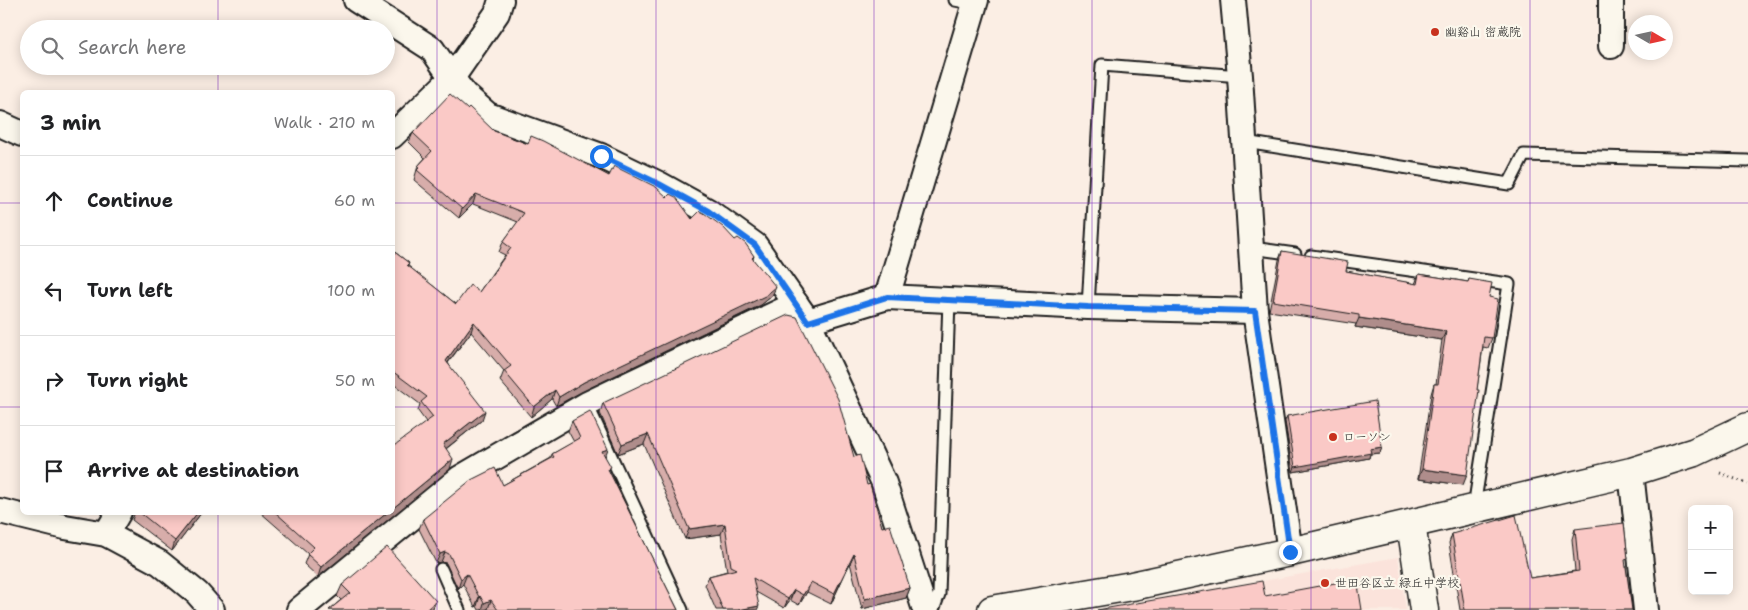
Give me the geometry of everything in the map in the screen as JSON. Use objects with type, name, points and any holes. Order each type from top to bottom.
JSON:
[{"type":"street","points":[[356,0],[387,20]]},
{"type":"street","points":[[395,133],[452,78],[497,13],[501,0]]},
{"type":"street","points":[[1233,0],[1245,142],[1255,311],[1290,552]]},
{"type":"street","points":[[1611,0],[1611,46]]},
{"type":"street","points":[[887,297],[969,2]]},
{"type":"street","points":[[395,25],[432,49],[464,94],[488,115],[601,156],[659,184],[708,211],[755,245],[802,313],[884,483],[925,610]]},
{"type":"street","points":[[0,124],[20,133]]},
{"type":"street","points":[[299,610],[460,478],[587,404],[802,313],[887,297],[1088,307],[1255,311]]},
{"type":"street","points":[[992,610],[1132,586],[1290,552],[1631,472],[1695,452],[1748,427]]},
{"type":"street","points":[[1631,472],[1646,610]]},
{"type":"street","points":[[0,511],[65,527],[106,534],[160,563],[197,593],[212,610]]},
{"type":"street","points":[[106,534],[117,515]]},
{"type":"street","points":[[1410,524],[1424,610]]},
{"type":"lane","points":[[1088,307],[1102,65],[1240,76]]},
{"type":"lane","points":[[1245,142],[1510,184],[1524,155],[1748,161]]},
{"type":"lane","points":[[1252,248],[1509,284],[1473,509]]},
{"type":"lane","points":[[933,610],[939,594],[950,300]]},
{"type":"lane","points":[[587,404],[682,610]]},
{"type":"lane","points":[[441,569],[459,610]]},
{"type":"shaded area","name":"世田谷区立 緑丘中学校","points":[[1398,557],[1406,610],[1099,610]]},
{"type":"building","points":[[450,94],[467,109],[469,107],[494,131],[528,144],[531,136],[609,176],[614,166],[656,187],[667,197],[670,194],[676,197],[692,219],[700,211],[704,213],[723,227],[735,240],[738,238],[745,243],[754,256],[752,258],[776,287],[765,296],[584,382],[559,397],[555,390],[534,407],[504,371],[511,366],[474,322],[446,361],[485,411],[443,444],[453,459],[395,507],[395,445],[433,417],[421,402],[427,397],[395,373],[395,252],[409,263],[407,265],[456,304],[470,285],[479,292],[511,248],[503,242],[524,213],[476,194],[462,209],[417,170],[420,167],[418,166],[432,151],[413,133]]},
{"type":"building","points":[[1282,251],[1348,262],[1346,271],[1417,284],[1419,274],[1468,282],[1469,279],[1492,283],[1489,297],[1498,299],[1492,338],[1484,337],[1477,390],[1479,390],[1467,475],[1422,469],[1434,384],[1438,384],[1446,331],[1359,318],[1359,315],[1273,301]]},
{"type":"building","points":[[788,315],[797,317],[838,399],[854,457],[860,455],[867,485],[870,484],[882,527],[890,525],[910,588],[865,599],[854,554],[834,594],[811,582],[803,595],[794,590],[788,599],[753,578],[759,606],[738,610],[723,610],[709,576],[737,569],[731,566],[725,524],[689,529],[648,434],[622,444],[603,403]]},
{"type":"building","name":"ローソン","points":[[1375,401],[1382,447],[1370,449],[1371,453],[1295,467],[1287,416]]},
{"type":"building","points":[[590,411],[608,449],[602,451],[611,467],[608,469],[678,610],[498,610],[491,600],[484,603],[467,574],[461,579],[449,554],[445,552],[440,554],[423,519],[471,480],[495,468],[503,485],[554,457],[552,454],[580,438],[572,421]]},
{"type":"building","points":[[143,515],[196,515],[175,541]]},
{"type":"building","points":[[278,515],[384,515],[321,567],[307,554],[314,547]]},
{"type":"building","points":[[1516,515],[1530,578],[1579,571],[1575,529],[1624,523],[1628,559],[1625,560],[1632,610],[1465,610],[1452,534]]},
{"type":"building","points":[[387,547],[436,601],[426,610],[329,610],[350,593],[342,585]]},
{"type":"building","points":[[1357,579],[1362,610],[1097,610],[1262,581],[1265,596]]},
{"type":"place","name":"幽谿山 密蔵院","points":[[1435,32]]},
{"type":"place","name":"ローソン","points":[[1333,437]]},
{"type":"place","name":"世田谷区立 緑丘中学校","points":[[1325,583]]},
{"type":"route","points":[[601,156],[659,184],[708,211],[755,245],[808,322],[887,297],[1088,307],[1255,311],[1290,552]]}]
